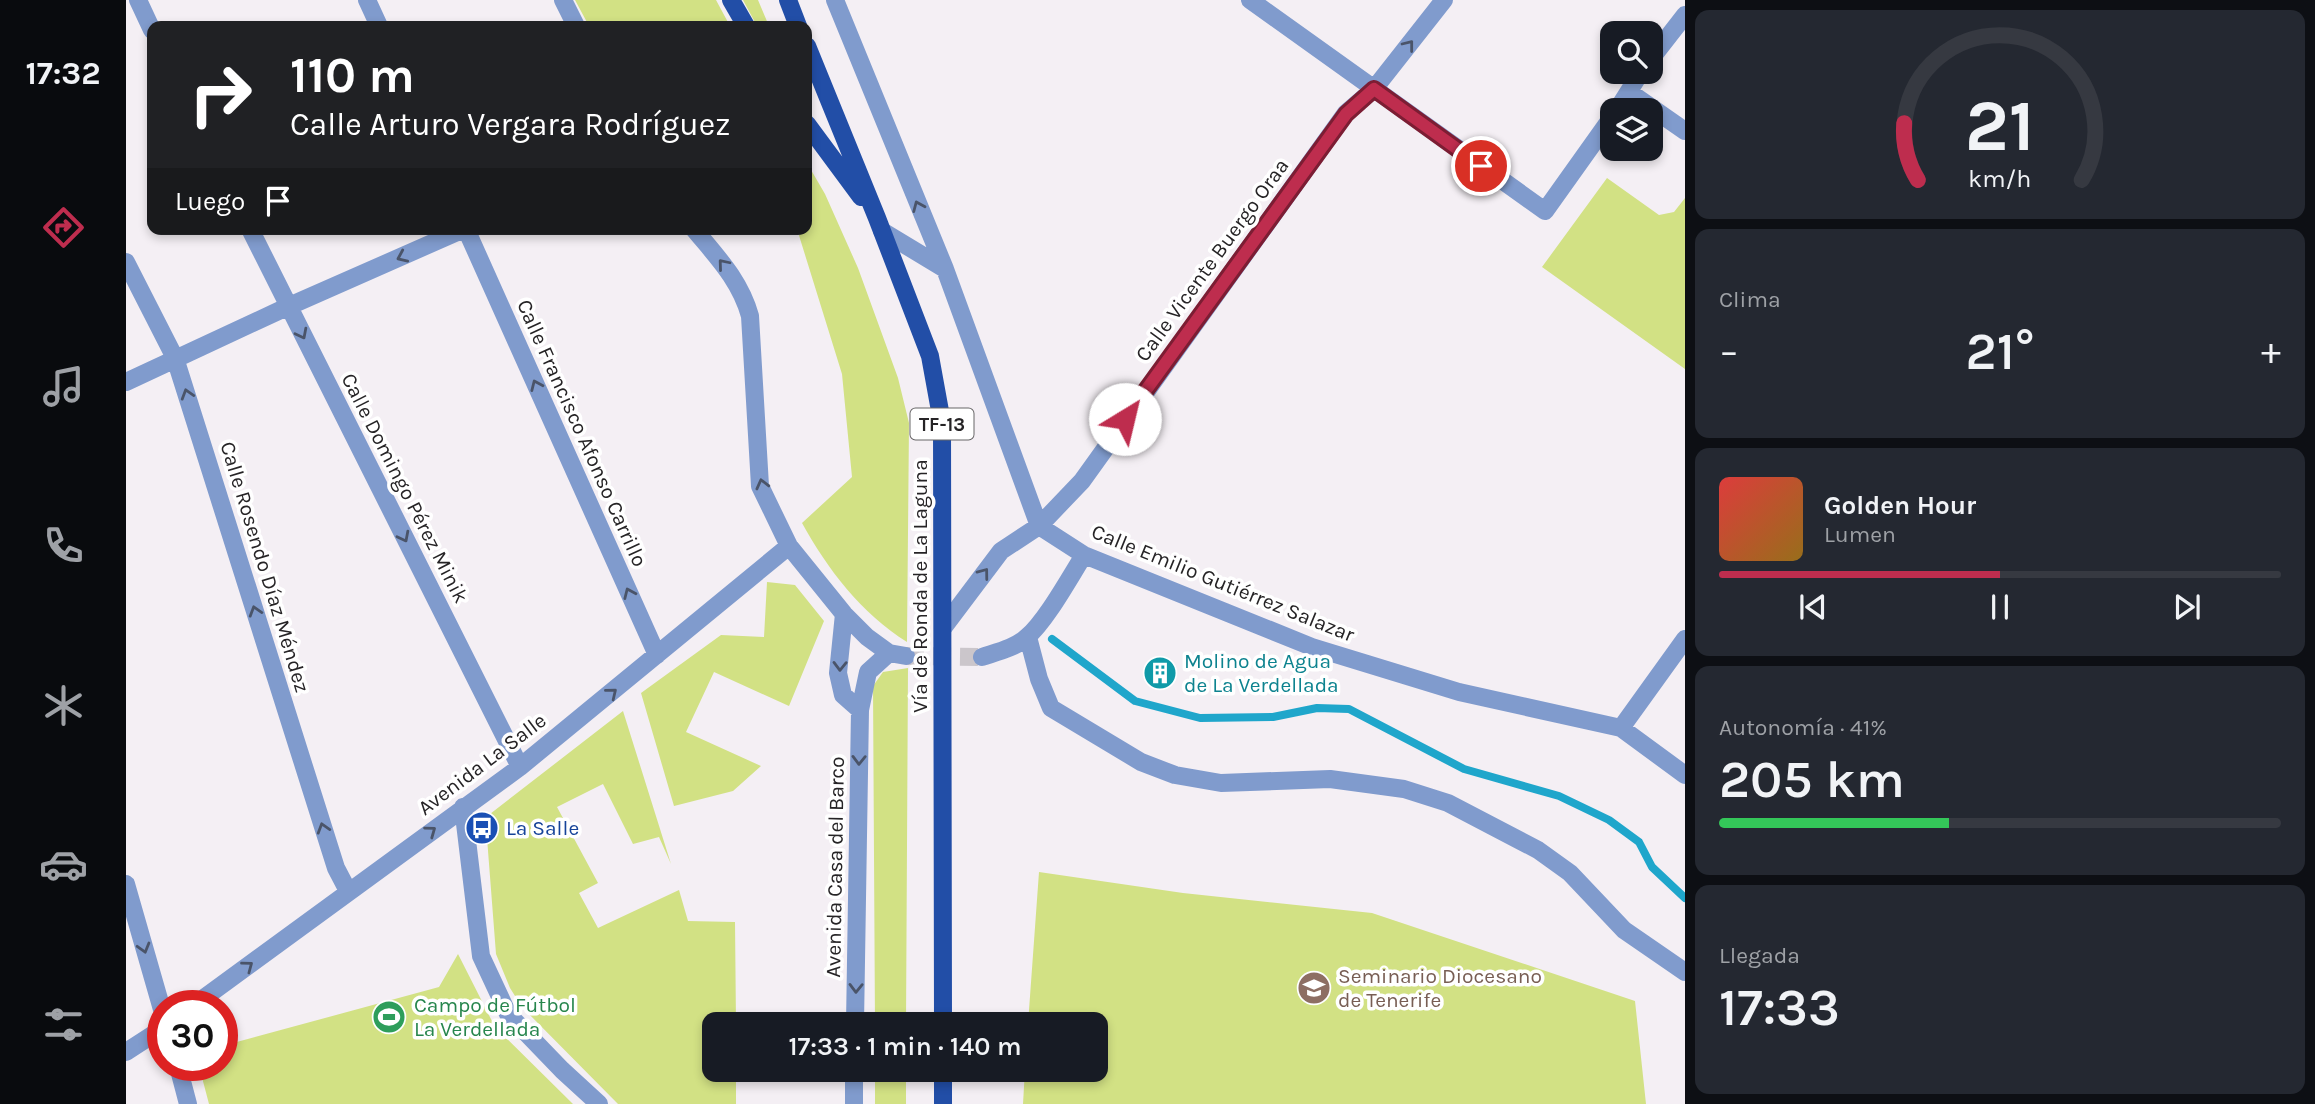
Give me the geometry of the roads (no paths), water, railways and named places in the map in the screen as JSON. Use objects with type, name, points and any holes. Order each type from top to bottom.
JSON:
[{"type":"main road","points":[[731,0],[743,21]]},
{"type":"main road","points":[[788,0],[797,21]]},
{"type":"main road","name":"Vía de Ronda de La Laguna","points":[[812,58],[880,224],[930,356],[942,422],[943,1012]]},
{"type":"main road","points":[[812,131],[880,224]]},
{"type":"main road","points":[[943,1082],[943,1104]]},
{"type":"street","points":[[138,0],[148,21]]},
{"type":"street","points":[[367,0],[377,21]]},
{"type":"street","points":[[563,0],[574,21]]},
{"type":"street","points":[[835,0],[944,269],[1039,526]]},
{"type":"street","points":[[1251,0],[1545,211],[1600,134]]},
{"type":"street","name":"Calle Vicente Buergo Oraa","points":[[943,628],[1001,551],[1039,526],[1082,481],[1346,114],[1374,89],[1444,0]]},
{"type":"street","points":[[1663,43],[1685,15]]},
{"type":"street","points":[[1625,98],[1634,84]]},
{"type":"street","points":[[1629,92],[1685,131]]},
{"type":"street","points":[[880,224],[944,269]]},
{"type":"street","name":"Calle Domingo Pérez Minik","points":[[253,235],[520,767]]},
{"type":"street","points":[[126,382],[451,235]]},
{"type":"street","name":"Calle Francisco Afonso Carrillo","points":[[468,235],[657,655]]},
{"type":"street","points":[[699,235],[734,277],[744,297],[750,316],[760,485],[789,546],[844,614],[838,673],[843,695],[860,710]]},
{"type":"street","name":"Calle Rosendo Díaz Méndez","points":[[126,262],[175,358],[336,869],[348,891]]},
{"type":"street","name":"Calle Emilio Gutiérrez Salazar","points":[[1039,526],[1084,555],[1312,647],[1459,692],[1620,728],[1685,775]]},
{"type":"street","name":"Avenida La Salle","points":[[215,990],[520,767],[789,546]]},
{"type":"street","points":[[982,657],[1004,650],[1028,637],[1084,555]]},
{"type":"street","name":"Avenida Casa del Barco","points":[[844,614],[867,637],[898,655],[868,672],[860,710],[855,1012]]},
{"type":"street","points":[[1028,637],[1039,679],[1051,708],[1141,762],[1175,775],[1221,783],[1330,779],[1404,789],[1448,803],[1538,850],[1570,873],[1624,930],[1685,972]]},
{"type":"street","points":[[1620,728],[1685,639]]},
{"type":"street","points":[[463,807],[481,956],[508,1014],[599,1104]]},
{"type":"street","points":[[126,884],[156,990]]},
{"type":"street","points":[[126,1052],[147,1038]]},
{"type":"street","points":[[181,1081],[188,1104]]},
{"type":"street","points":[[854,1082],[854,1104]]},
{"type":"waterway","points":[[1052,639],[1135,701],[1200,718],[1273,717],[1317,708],[1349,709],[1464,769],[1559,796],[1609,820],[1639,842],[1652,867],[1685,898]]},
{"type":"tunnel","points":[[906,656],[982,657]]},
{"type":"place","name":"Molino de Agua de La Verdellada","points":[[1160,673]]},
{"type":"place","name":"La Salle","points":[[482,828]]},
{"type":"place","name":"Seminario Diocesano de Tenerife","points":[[1314,988]]},
{"type":"place","name":"Campo de Fútbol La Verdellada","points":[[389,1017]]}]
